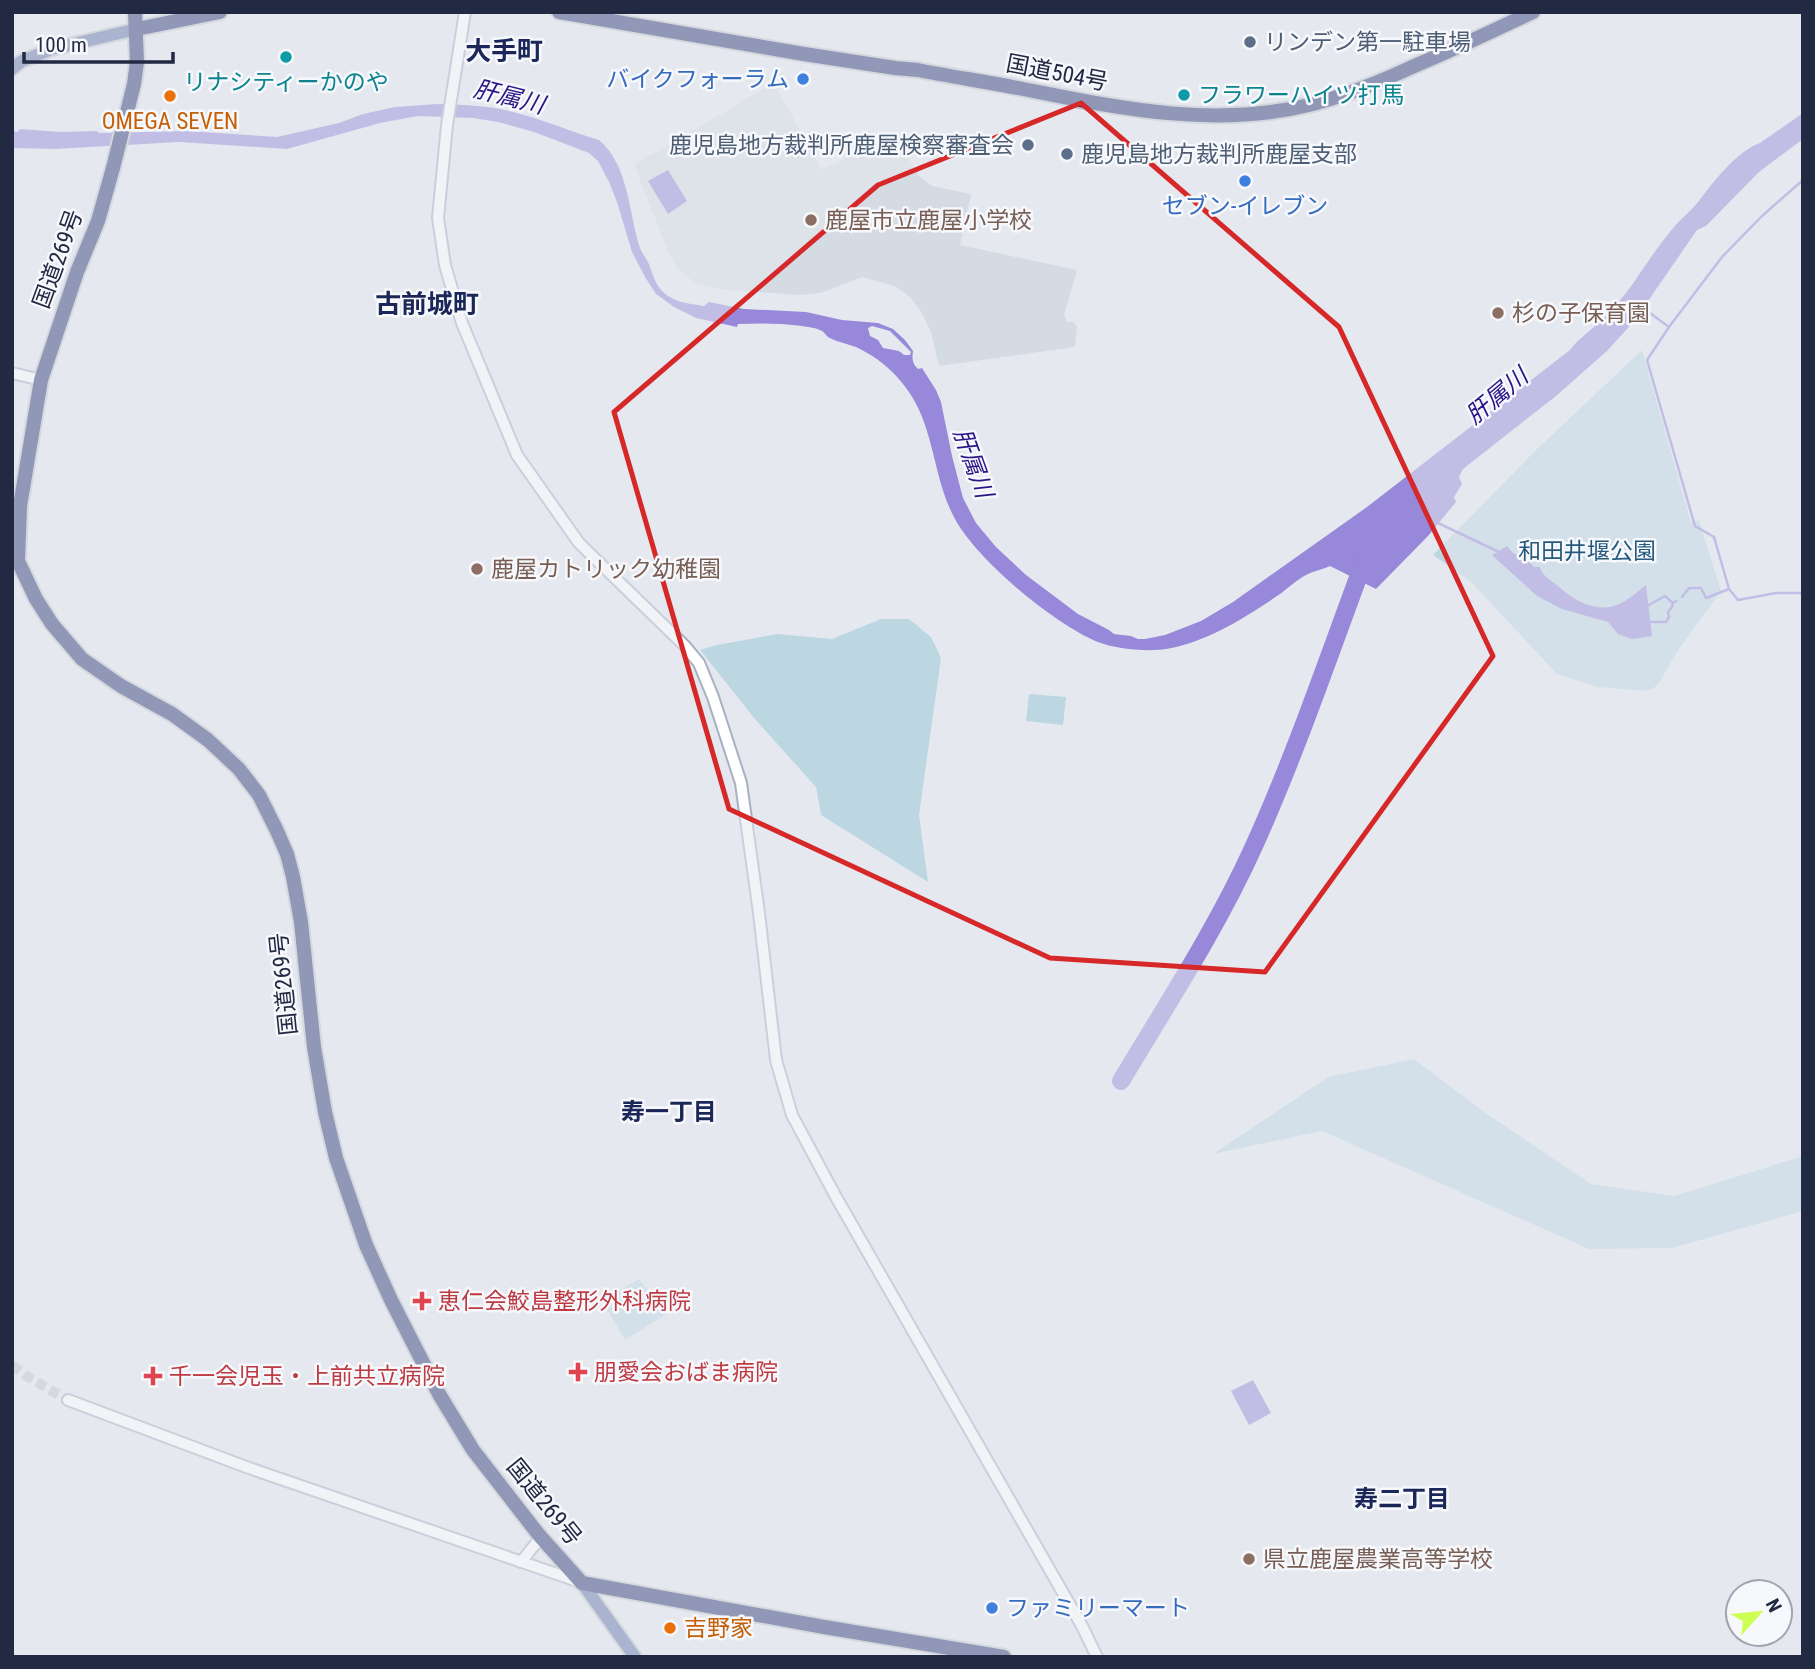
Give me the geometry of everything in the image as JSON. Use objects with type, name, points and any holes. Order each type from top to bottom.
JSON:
[{"type":"highway","name":"国道269号","points":[[135,12],[137,62],[134,84],[98,221],[73,283],[41,380],[20,506],[15,562],[52,624],[82,659],[121,686],[172,714],[208,740],[239,769],[258,796],[287,854],[293,877],[301,922],[314,1047],[325,1112],[336,1158],[366,1245],[391,1300],[454,1421],[473,1450],[539,1535],[582,1583]]},
{"type":"highway","points":[[137,29],[220,12]]},
{"type":"highway","name":"国道504号","points":[[559,12],[804,54],[918,70],[1121,108],[1217,117],[1311,105],[1364,88],[1533,12]]},
{"type":"highway","points":[[582,1583],[1004,1657]]},
{"type":"main road","points":[[12,69],[22,61],[52,49],[137,29]]},
{"type":"main road","points":[[582,1583],[635,1657]]},
{"type":"street","points":[[465,12],[447,125],[438,218],[444,265],[466,333],[517,455],[579,543],[684,645],[699,663],[741,783],[776,1060],[792,1115],[836,1197],[1082,1626],[1097,1657]]},
{"type":"street","points":[[12,373],[41,380]]},
{"type":"street","points":[[68,1399],[249,1468],[582,1583]]},
{"type":"street","points":[[521,1562],[537,1542],[539,1535]]},
{"type":"highlighted area","points":[[1081,103],[1339,327],[1493,656],[1265,972],[1050,958],[729,809],[614,412],[878,185]]},
{"type":"shaded area","name":"鹿屋市立鹿屋小学校","points":[[774,83],[822,170],[895,133],[918,175],[932,186],[971,194],[960,245],[1077,270],[1064,315],[1067,322],[1074,322],[1077,327],[1075,347],[939,366],[931,332],[922,313],[911,298],[895,286],[862,277],[821,293],[799,295],[718,289],[694,282],[677,269],[634,165]]},
{"type":"shaded area","points":[[437,104],[491,108],[532,117],[599,140],[609,150],[622,175],[641,250],[658,286],[672,298],[704,306],[709,302],[744,309],[806,312],[842,320],[878,323],[893,329],[913,351],[915,365],[918,369],[922,368],[936,390],[963,498],[976,523],[996,547],[1026,575],[1078,614],[1114,634],[1138,639],[1165,635],[1201,621],[1233,602],[1367,507],[1570,350],[1626,293],[1673,228],[1734,160],[1803,113],[1803,139],[1759,172],[1706,226],[1697,230],[1648,301],[1648,306],[1607,351],[1556,396],[1463,469],[1459,477],[1462,484],[1454,497],[1456,502],[1428,536],[1376,589],[1330,566],[1304,576],[1254,611],[1211,635],[1181,646],[1141,650],[1098,642],[1060,621],[1018,589],[980,553],[950,508],[916,404],[901,382],[882,363],[860,349],[828,337],[818,329],[770,324],[738,324],[737,327],[696,318],[656,294],[632,252],[609,182],[598,161],[589,153],[534,132],[498,122],[473,118],[418,116],[380,123],[287,149],[179,142],[55,149],[12,148],[12,131],[18,132],[20,129],[99,133],[187,131],[277,137],[395,107]],"holes":[[[872,326],[890,331],[911,352],[910,355],[883,348],[878,340],[870,336],[868,328]]]},
{"type":"shaded area","points":[[668,170],[687,201],[668,214],[648,181]]},
{"type":"shaded area","points":[[1507,546],[1513,553],[1526,558],[1534,567],[1540,567],[1545,576],[1565,592],[1595,607],[1619,604],[1646,585],[1652,636],[1632,639],[1618,634],[1608,622],[1562,609],[1537,596],[1492,555]]},
{"type":"shaded area","points":[[1253,1380],[1271,1413],[1249,1425],[1231,1391]]},
{"type":"green space","name":"和田井堰公園","points":[[1642,350],[1691,523],[1699,520],[1721,591],[1679,649],[1658,684],[1644,691],[1597,687],[1557,674],[1470,581],[1433,555],[1535,451]]},
{"type":"green space","points":[[881,619],[909,619],[931,637],[941,658],[919,815],[928,882],[821,815],[816,787],[755,719],[700,650],[777,634],[832,639]]},
{"type":"green space","points":[[1029,694],[1066,697],[1063,725],[1026,721]]},
{"type":"green space","points":[[1414,1059],[1487,1114],[1591,1184],[1674,1196],[1803,1156],[1803,1211],[1672,1248],[1589,1249],[1322,1131],[1213,1154],[1328,1077]]},
{"type":"green space","points":[[639,1279],[665,1315],[625,1340],[602,1301]]},
{"type":"waterway","points":[[1669,327],[1722,257],[1762,216],[1803,180]]},
{"type":"waterway","points":[[1643,308],[1669,327],[1647,360],[1695,526],[1714,537],[1729,589],[1706,598],[1701,588],[1689,588],[1682,597]]},
{"type":"waterway","points":[[1436,522],[1499,552]]},
{"type":"waterway","points":[[1121,1081],[1208,936],[1240,876],[1298,740],[1365,559]]},
{"type":"waterway","points":[[1729,589],[1738,600],[1776,593],[1803,593]]},
{"type":"waterway","points":[[1647,606],[1665,596],[1673,603],[1676,601]]},
{"type":"waterway","points":[[1648,622],[1666,622],[1673,603]]},
{"type":"tunnel","points":[[12,1365],[68,1400]]},
{"type":"place","name":"リンデン第一駐車場","points":[[1250,42]]},
{"type":"place","name":"リナシティーかのや","points":[[286,57]]},
{"type":"place","name":"バイクフォーラム","points":[[803,79]]},
{"type":"place","name":"フラワーハイツ打馬","points":[[1184,95]]},
{"type":"place","name":"OMEGA SEVEN","points":[[170,96]]},
{"type":"place","name":"鹿児島地方裁判所鹿屋検察審査会","points":[[1028,145]]},
{"type":"place","name":"鹿児島地方裁判所鹿屋支部","points":[[1067,154]]},
{"type":"place","name":"セブン-イレブン","points":[[1245,181]]},
{"type":"place","name":"鹿屋市立鹿屋小学校","points":[[811,220]]},
{"type":"place","name":"杉の子保育園","points":[[1498,313]]},
{"type":"place","name":"鹿屋カトリック幼稚園","points":[[477,569]]},
{"type":"place","name":"恵仁会鮫島整形外科病院","points":[[422,1301]]},
{"type":"place","name":"朋愛会おばま病院","points":[[578,1372]]},
{"type":"place","name":"千一会児玉・上前共立病院","points":[[153,1376]]},
{"type":"place","name":"県立鹿屋農業高等学校","points":[[1249,1559]]},
{"type":"place","name":"ファミリーマート","points":[[992,1608]]},
{"type":"place","name":"吉野家","points":[[670,1628]]},
{"type":"district","name":"大手町","points":[[504,51]]},
{"type":"district","name":"古前城町","points":[[427,304]]},
{"type":"district","name":"寿一丁目","points":[[669,1112]]},
{"type":"district","name":"寿二丁目","points":[[1402,1499]]},
{"type":"water label","name":"肝属川","points":[[509,97]]},
{"type":"water label","name":"肝属川","points":[[1497,396]]},
{"type":"water label","name":"肝属川","points":[[973,463]]}]
